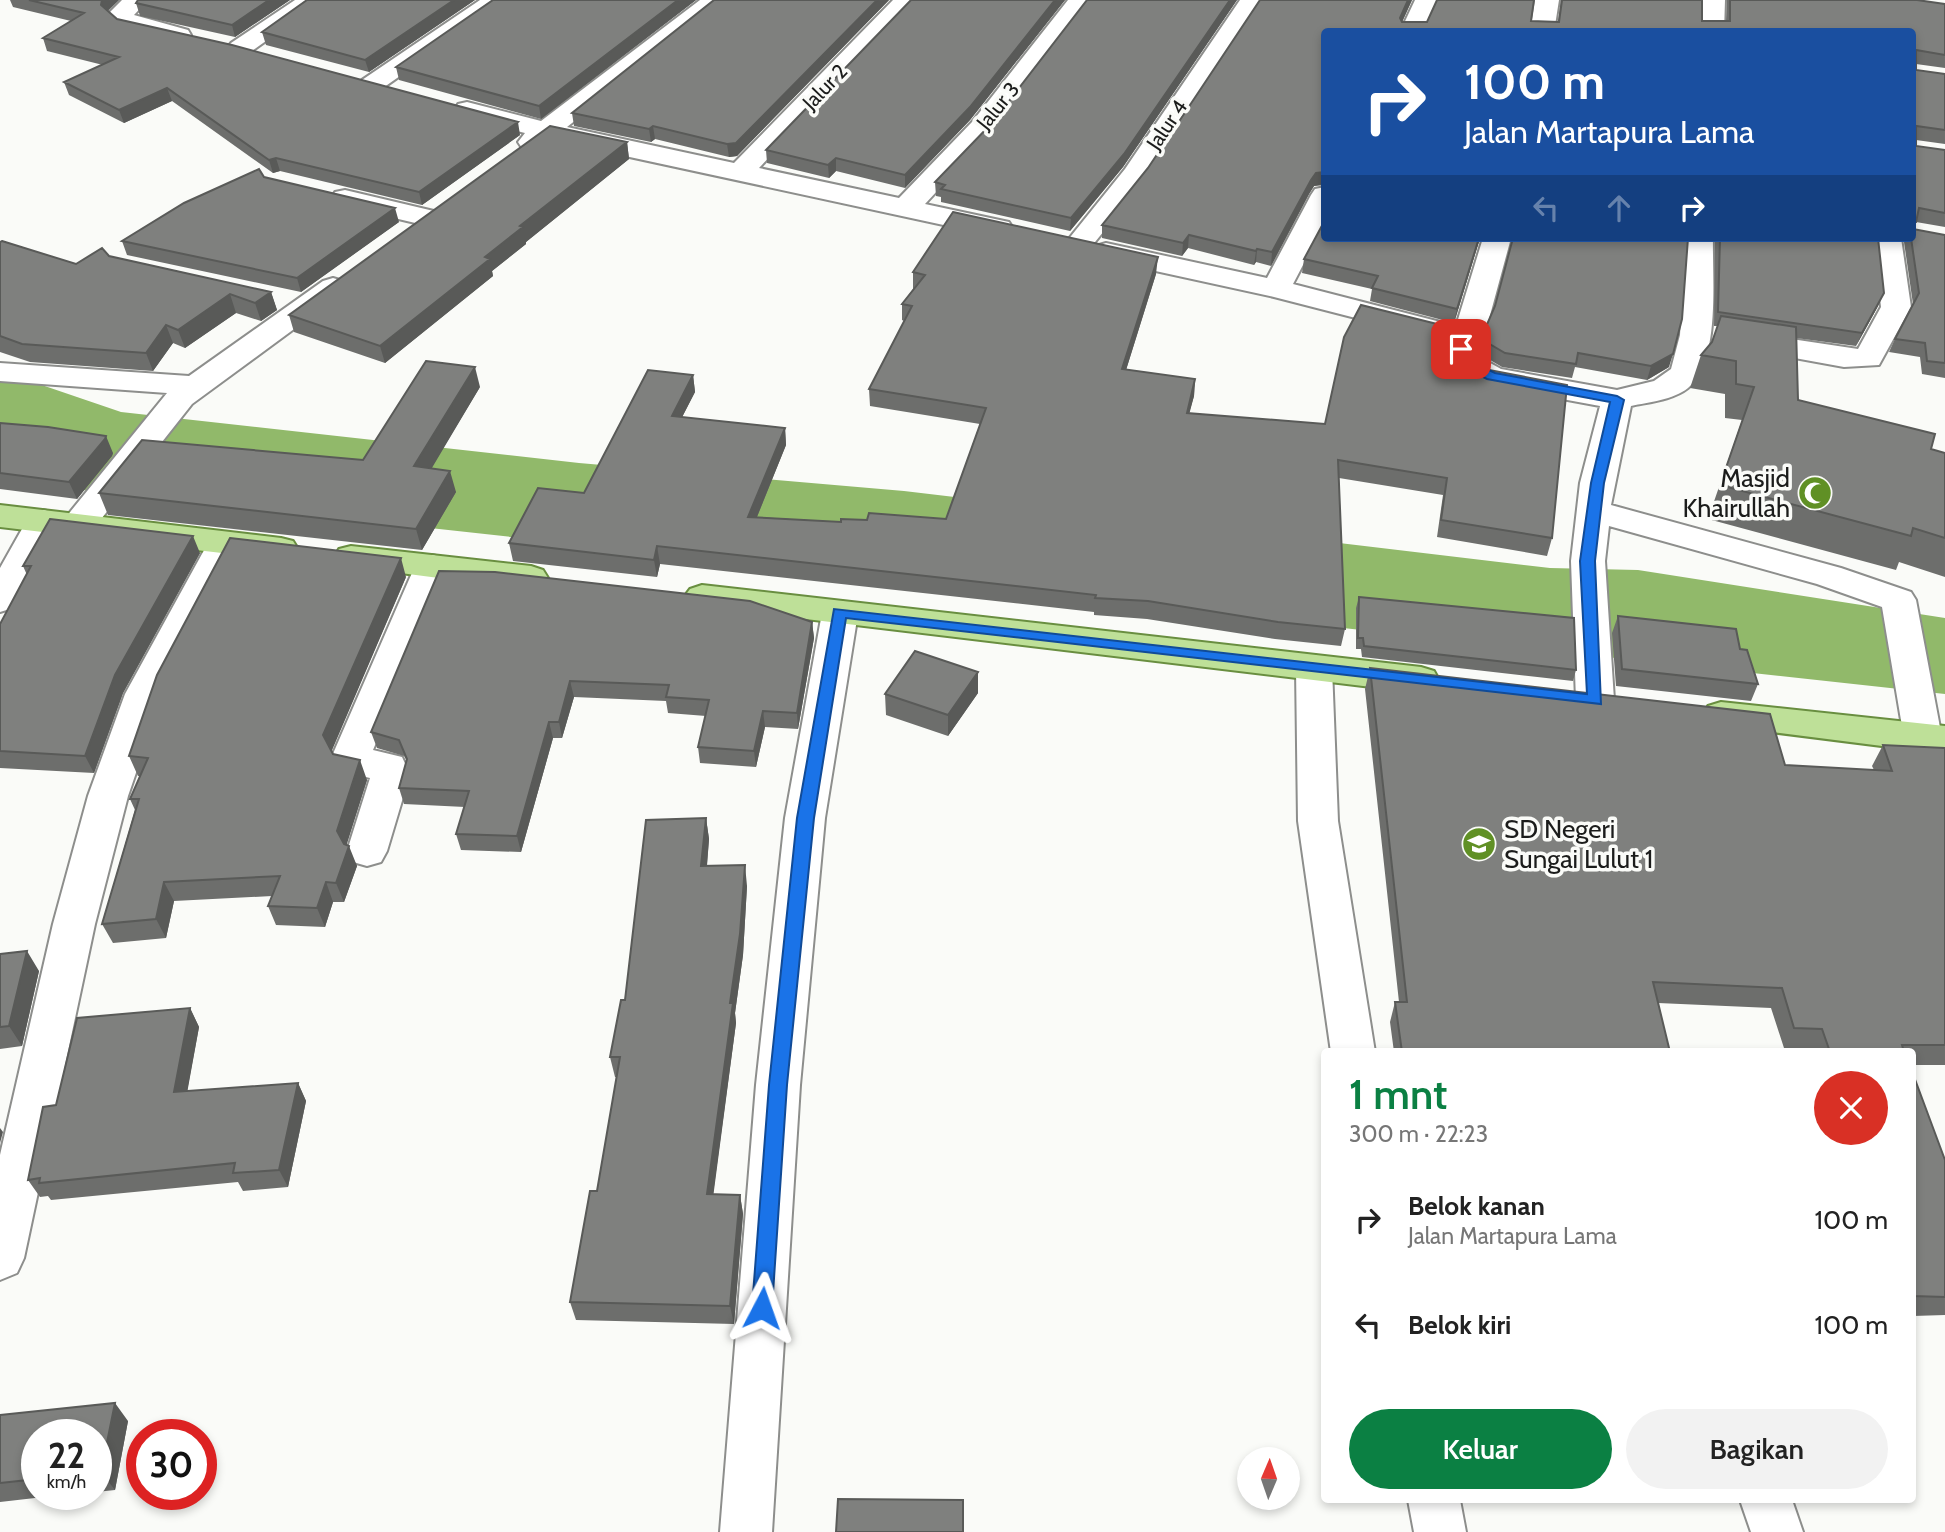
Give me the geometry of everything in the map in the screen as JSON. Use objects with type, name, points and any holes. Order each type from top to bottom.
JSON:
[{"type":"main road","points":[[0,516],[43,521],[87,514],[225,543],[568,582]]},
{"type":"main road","points":[[663,593],[1448,683]]},
{"type":"main road","points":[[1691,711],[1934,739]]},
{"type":"street","points":[[240,48],[310,0]]},
{"type":"street","points":[[398,93],[358,82],[496,0]]},
{"type":"street","points":[[511,156],[715,0]]},
{"type":"street","name":"Jalur 2","points":[[740,172],[907,0]]},
{"type":"street","name":"Jalur 3","points":[[906,206],[981,128],[1081,0]]},
{"type":"street","name":"Jalur 4","points":[[1051,239],[1135,174],[1252,0]]},
{"type":"street","points":[[1414,28],[1427,0]]},
{"type":"street","points":[[1543,28],[1547,0]]},
{"type":"street","points":[[1712,28],[1713,0]]},
{"type":"street","points":[[134,12],[206,41],[279,60]]},
{"type":"street","points":[[438,103],[547,131],[906,206],[1276,289],[1465,337]]},
{"type":"street","points":[[319,192],[438,210],[397,241]]},
{"type":"street","points":[[1276,289],[1321,203]]},
{"type":"street","points":[[1496,242],[1474,319],[1461,349],[1472,366],[1492,377],[1617,400],[1678,380],[1689,365],[1694,335],[1699,242]]},
{"type":"street","points":[[1694,335],[1844,358],[1868,358],[1896,307],[1888,242]]},
{"type":"street","points":[[87,514],[188,391],[355,271]]},
{"type":"street","points":[[269,297],[308,305]]},
{"type":"street","points":[[0,372],[188,391]]},
{"type":"street","points":[[1595,700],[1588,561],[1594,511],[1617,400]]},
{"type":"street","points":[[1594,511],[1829,576],[1898,600],[1918,695],[1934,739]]},
{"type":"street","points":[[0,600],[43,521]]},
{"type":"street","points":[[0,1258],[74,924],[108,796],[144,694],[225,543]]},
{"type":"street","points":[[367,851],[391,774],[388,767],[355,761],[351,756],[432,566]]},
{"type":"street","points":[[746,1532],[779,1072],[805,818],[839,612]]},
{"type":"street","points":[[1314,668],[1318,821],[1352,1048]]},
{"type":"street","points":[[1435,1503],[1440,1532]]},
{"type":"street","points":[[1767,1503],[1777,1532]]},
{"type":"shaded area","points":[[0,381],[30,381],[121,412],[579,463],[904,491],[1550,568],[1638,570],[1945,618],[1945,694],[0,481]]},
{"type":"building","points":[[29,0],[102,0],[101,5],[117,19],[232,45],[518,122],[419,192],[276,158],[269,160],[167,88],[119,110],[64,82],[119,57],[43,38],[84,13]]},
{"type":"building","points":[[138,0],[269,0],[232,25],[136,3]]},
{"type":"building","points":[[307,0],[454,0],[365,60],[262,32]]},
{"type":"building","points":[[493,0],[678,0],[539,106],[396,67]]},
{"type":"building","points":[[714,0],[877,0],[736,143],[727,144],[653,126],[649,129],[572,113]]},
{"type":"building","points":[[911,0],[1055,0],[970,107],[905,175],[836,158],[828,165],[766,150]]},
{"type":"building","points":[[1087,0],[1230,0],[1124,154],[1071,218],[941,189],[945,185],[935,182],[992,123]]},
{"type":"building","points":[[1260,0],[1408,0],[1400,18],[1402,22],[1427,22],[1437,0],[1534,0],[1531,21],[1559,22],[1562,0],[1702,0],[1702,21],[1730,21],[1730,0],[1917,0],[1945,4],[1945,55],[1916,50],[1916,28],[1321,28],[1321,172],[1316,173],[1311,180],[1272,252],[1256,251],[1189,235],[1183,243],[1102,225],[1148,168]]},
{"type":"building","points":[[1916,70],[1945,74],[1945,130],[1916,126]]},
{"type":"building","points":[[550,126],[627,142],[520,226],[523,227],[485,257],[490,259],[380,346],[289,315]]},
{"type":"building","points":[[1916,146],[1945,150],[1945,213],[1919,208],[1916,222]]},
{"type":"building","points":[[259,169],[264,177],[395,208],[297,278],[122,241],[184,203]]},
{"type":"building","points":[[953,212],[1158,257],[1122,369],[1195,379],[1187,413],[1325,424],[1344,337],[1361,305],[1449,327],[1447,335],[1463,357],[1484,369],[1567,385],[1552,538],[1441,520],[1447,478],[1338,460],[1345,629],[1278,622],[1148,601],[1095,598],[1096,595],[657,546],[654,560],[509,543],[538,488],[584,493],[648,370],[693,375],[672,416],[785,428],[748,517],[841,522],[841,519],[867,520],[869,513],[946,519],[986,408],[869,389],[912,306],[902,304],[925,275],[913,272]]},
{"type":"building","points":[[1321,227],[1321,242],[1478,242],[1457,309],[1372,288],[1378,276],[1304,259]]},
{"type":"building","points":[[1916,230],[1945,235],[1945,363],[1927,361],[1925,343],[1895,339],[1919,293],[1912,242],[1916,242]]},
{"type":"building","points":[[2,241],[76,264],[102,248],[109,256],[271,292],[255,303],[230,294],[178,330],[166,325],[146,353],[22,344],[0,336]]},
{"type":"building","points":[[1512,242],[1688,242],[1682,319],[1673,354],[1651,366],[1578,353],[1576,364],[1505,353],[1482,336],[1495,306]]},
{"type":"building","points":[[1720,242],[1878,242],[1884,293],[1862,333],[1718,312]]},
{"type":"building","points":[[1721,316],[1796,327],[1798,400],[1935,434],[1931,449],[1945,453],[1945,538],[1913,528],[1911,536],[1720,485],[1754,387],[1736,384],[1736,361],[1701,355],[1712,342]]},
{"type":"building","points":[[426,361],[475,367],[414,466],[450,471],[416,529],[99,493],[142,440],[363,460]]},
{"type":"building","points":[[0,423],[106,436],[69,482],[0,473]]},
{"type":"building","points":[[50,519],[193,536],[115,675],[85,756],[0,751],[0,624],[31,566],[23,566]]},
{"type":"building","points":[[230,538],[401,558],[323,735],[333,754],[360,760],[337,831],[344,844],[349,846],[336,883],[326,882],[317,908],[268,906],[280,876],[164,882],[156,919],[102,924],[139,799],[130,799],[148,758],[129,756],[157,675]]},
{"type":"building","points":[[439,571],[495,572],[750,601],[812,622],[797,713],[763,711],[754,751],[698,747],[709,700],[666,697],[669,685],[570,681],[559,722],[549,722],[517,836],[456,834],[469,791],[399,788],[407,759],[399,740],[371,732]]},
{"type":"building","points":[[1359,597],[1574,618],[1576,670],[1364,646],[1363,638],[1358,638]]},
{"type":"building","points":[[1618,616],[1736,629],[1740,649],[1747,650],[1758,684],[1622,669]]},
{"type":"building","points":[[915,651],[978,672],[948,715],[885,694]]},
{"type":"building","points":[[1370,668],[1770,714],[1785,765],[1892,771],[1883,745],[1945,748],[1945,1045],[1829,1048],[1822,1029],[1794,1028],[1782,988],[1653,982],[1669,1048],[1401,1048],[1395,1002],[1407,1002]]},
{"type":"building","points":[[706,818],[701,866],[745,865],[740,934],[730,1003],[733,1003],[707,1194],[740,1195],[730,1306],[570,1302],[590,1191],[597,1191],[620,1057],[610,1057],[621,1000],[625,1000],[646,820]]},
{"type":"building","points":[[27,951],[9,1026],[0,1027],[0,954]]},
{"type":"building","points":[[190,1008],[174,1092],[298,1083],[279,1170],[233,1173],[235,1163],[39,1183],[40,1178],[28,1180],[43,1107],[56,1105],[77,1018]]},
{"type":"building","points":[[1916,1082],[1945,1160],[1945,1297],[1916,1296]]},
{"type":"building","points":[[115,1403],[112,1419],[21,1419],[21,1481],[0,1483],[0,1415]]},
{"type":"building","points":[[838,1499],[963,1500],[963,1532],[836,1532]]},
{"type":"place","name":"Masjid Khairullah","points":[[1815,493]]},
{"type":"place","name":"SD Negeri Sungai Lulut 1","points":[[1479,844]]},
{"type":"route","points":[[762,1308],[778,1085],[805,818],[839,612],[1595,700],[1588,561],[1597,483],[1617,400],[1492,377],[1472,366],[1461,349]]}]
